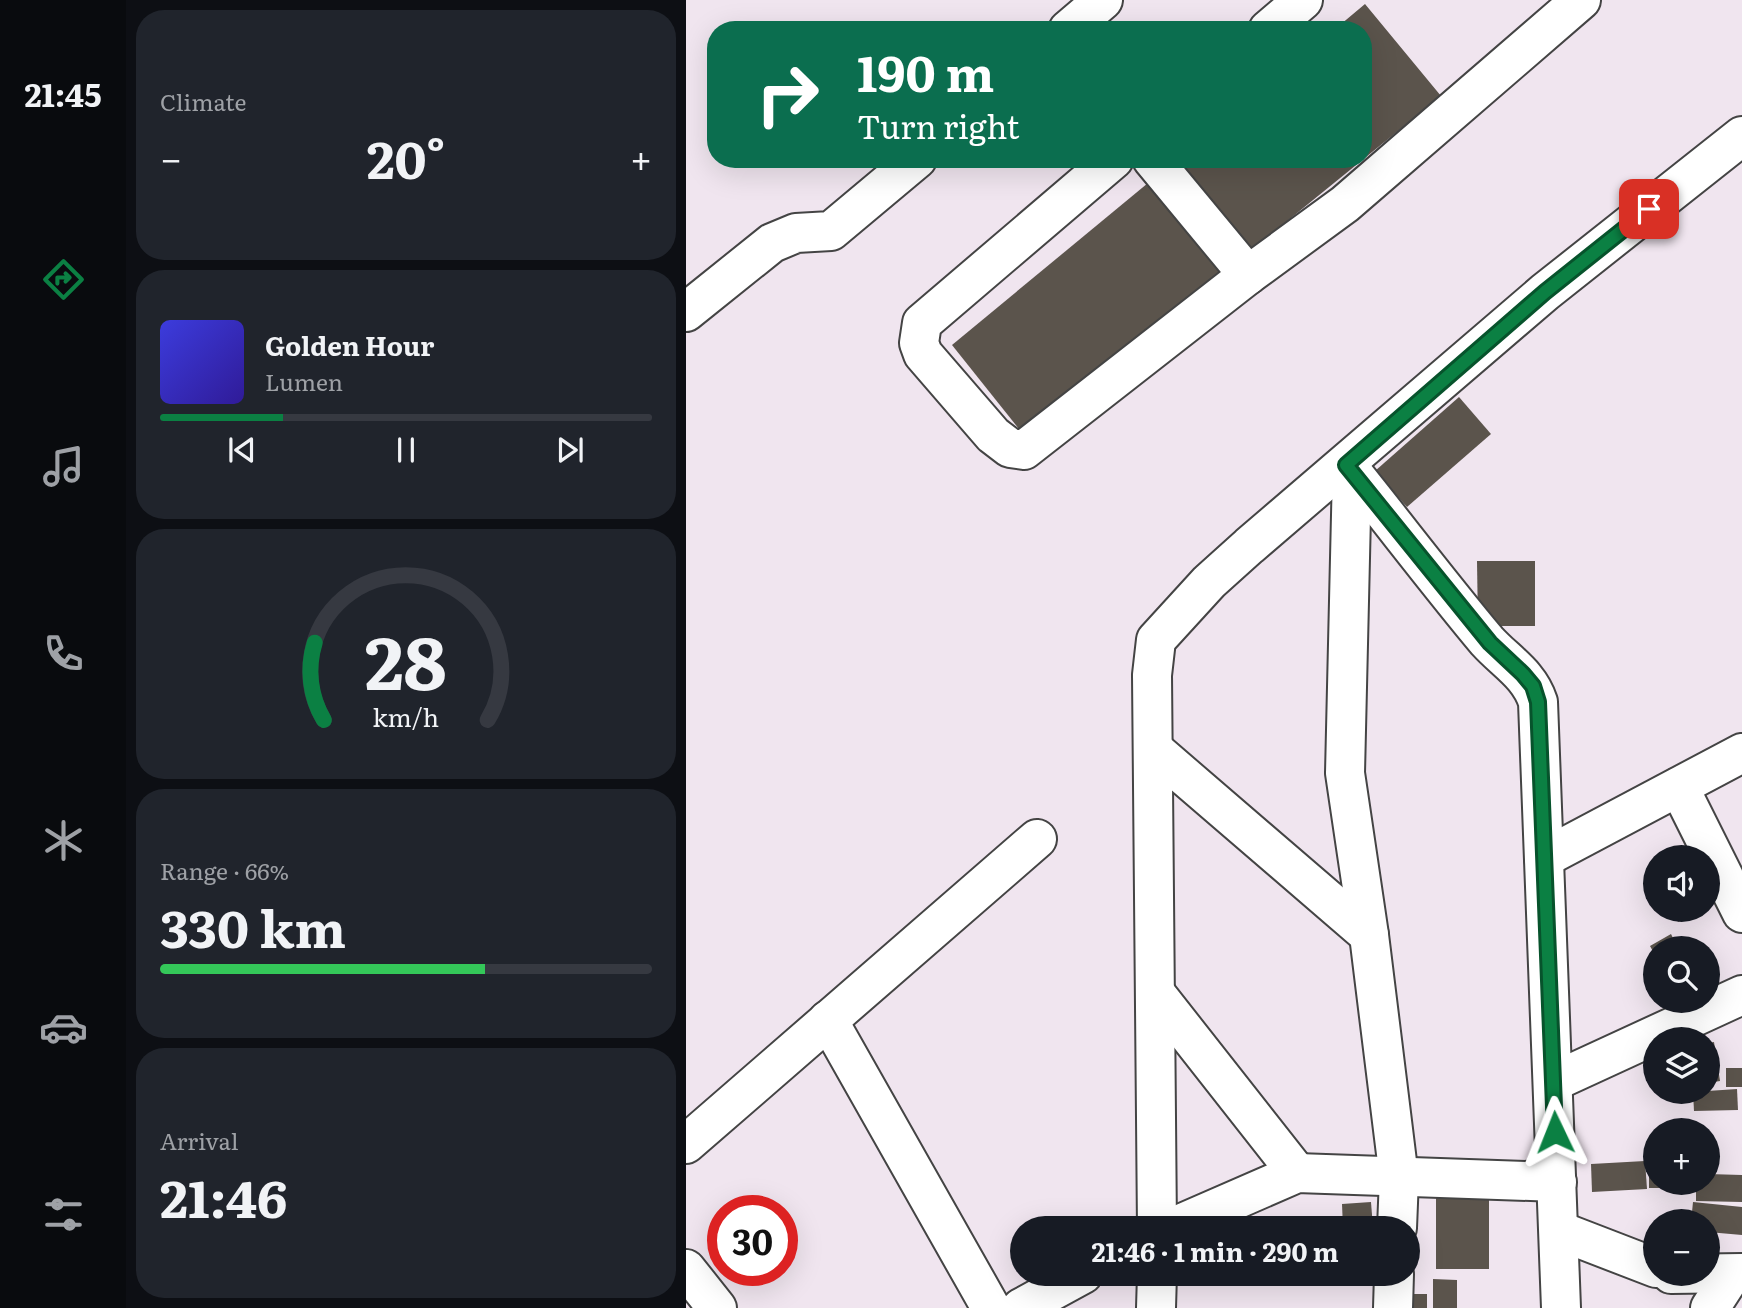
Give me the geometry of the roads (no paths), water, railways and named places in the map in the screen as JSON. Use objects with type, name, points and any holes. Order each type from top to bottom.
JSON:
[{"type":"street","points":[[1078,21],[1103,0]]},
{"type":"street","points":[[1278,21],[1303,0]]},
{"type":"street","points":[[1103,168],[922,323],[919,343],[923,354],[993,435],[1010,448],[1024,450],[1248,275],[1345,204],[1581,0]]},
{"type":"street","points":[[1157,1216],[1153,749],[1156,640],[1218,574],[1349,469],[1545,292],[1742,136]]},
{"type":"street","points":[[686,312],[772,243],[796,233],[831,231],[906,168]]},
{"type":"street","points":[[1159,168],[1248,275]]},
{"type":"street","points":[[1349,469],[1490,643],[1533,686],[1538,702],[1561,1308]]},
{"type":"street","points":[[1349,469],[1345,773],[1369,935],[1399,1178],[1397,1216]]},
{"type":"street","points":[[1153,749],[1369,935]]},
{"type":"street","points":[[1544,858],[1742,753]]},
{"type":"street","points":[[1679,787],[1742,913]]},
{"type":"street","points":[[686,1144],[1037,839]]},
{"type":"street","points":[[1157,995],[1297,1173]]},
{"type":"street","points":[[1553,1082],[1742,995]]},
{"type":"street","points":[[828,1020],[991,1308]]},
{"type":"street","points":[[1198,1216],[1297,1173],[1557,1182]]},
{"type":"street","points":[[1560,1231],[1643,1263]]},
{"type":"street","points":[[686,1269],[717,1308]]},
{"type":"street","points":[[1710,1308],[1737,1273]]},
{"type":"street","points":[[1021,1308],[1061,1286]]},
{"type":"street","points":[[1156,1308],[1157,1286]]},
{"type":"street","points":[[1392,1308],[1393,1286]]}]
